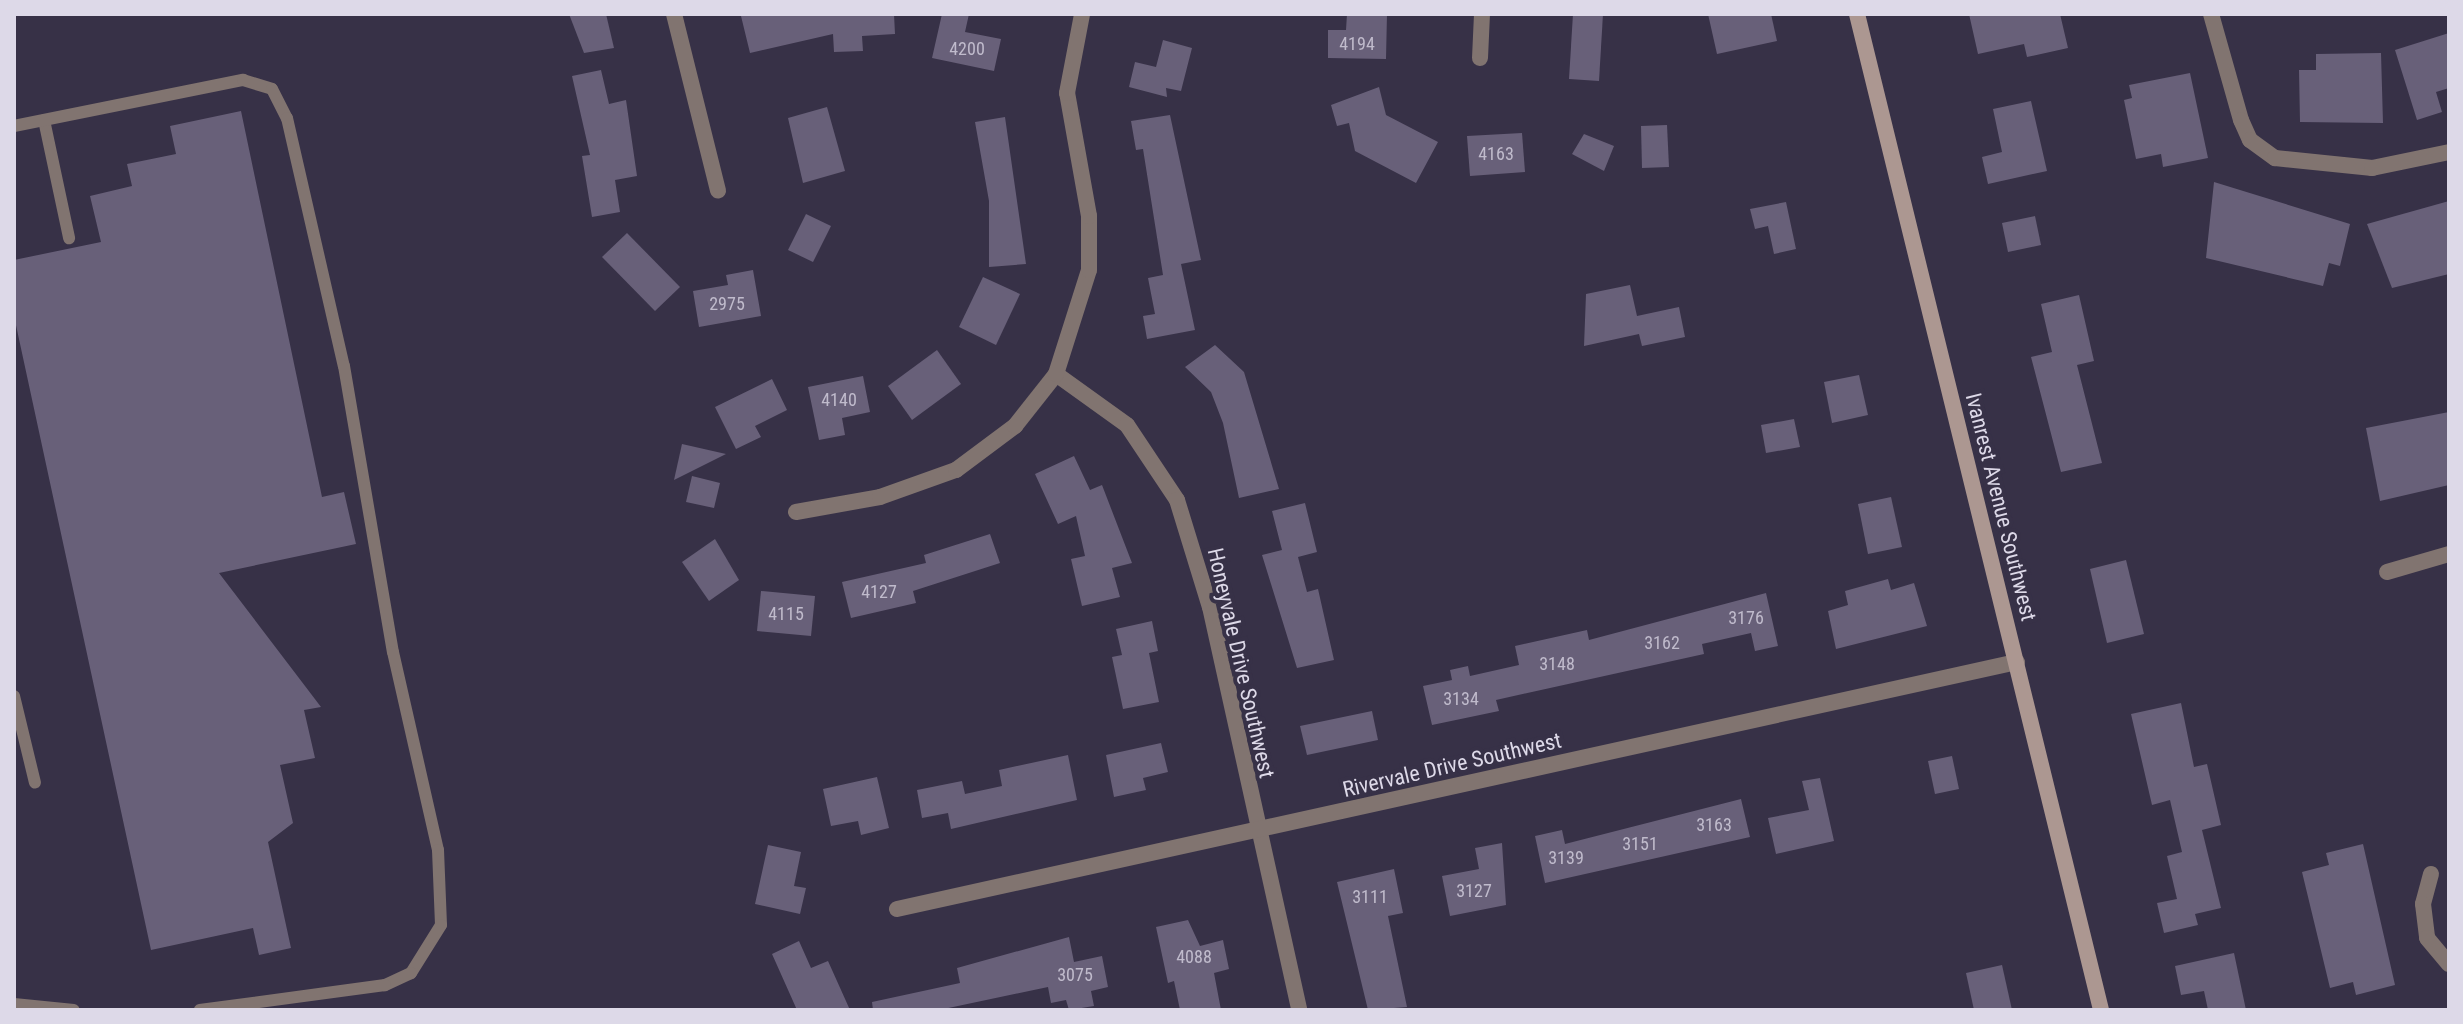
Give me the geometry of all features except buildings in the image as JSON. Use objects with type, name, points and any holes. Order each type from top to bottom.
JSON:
[{"type":"street","points":[[674,14],[718,191]]},
{"type":"street","points":[[796,512],[894,494],[956,470],[1015,426],[1056,374],[1089,270],[1089,216],[1067,93],[1082,14]]},
{"type":"street","points":[[1480,58],[1482,14]]},
{"type":"street","name":"Ivanrest Avenue Southwest","points":[[1857,14],[2101,1010]]},
{"type":"street","points":[[2211,14],[2241,120],[2250,140],[2275,158],[2372,168],[2449,152]]},
{"type":"street","name":"Honeyvale Drive Southwest","points":[[1056,374],[1127,425],[1177,500],[1210,607],[1255,831],[1299,1010]]},
{"type":"street","points":[[2387,572],[2449,554]]},
{"type":"street","name":"Rivervale Drive Southwest","points":[[897,909],[2017,662]]},
{"type":"street","points":[[2431,874],[2423,904],[2427,938],[2449,964]]},
{"type":"lane","points":[[14,126],[243,80],[272,89],[344,366],[393,652],[438,850],[441,925],[411,973],[385,985],[200,1010]]},
{"type":"lane","points":[[44,120],[69,238]]},
{"type":"lane","points":[[14,696],[35,783]]},
{"type":"lane","points":[[14,1004],[74,1010]]}]
